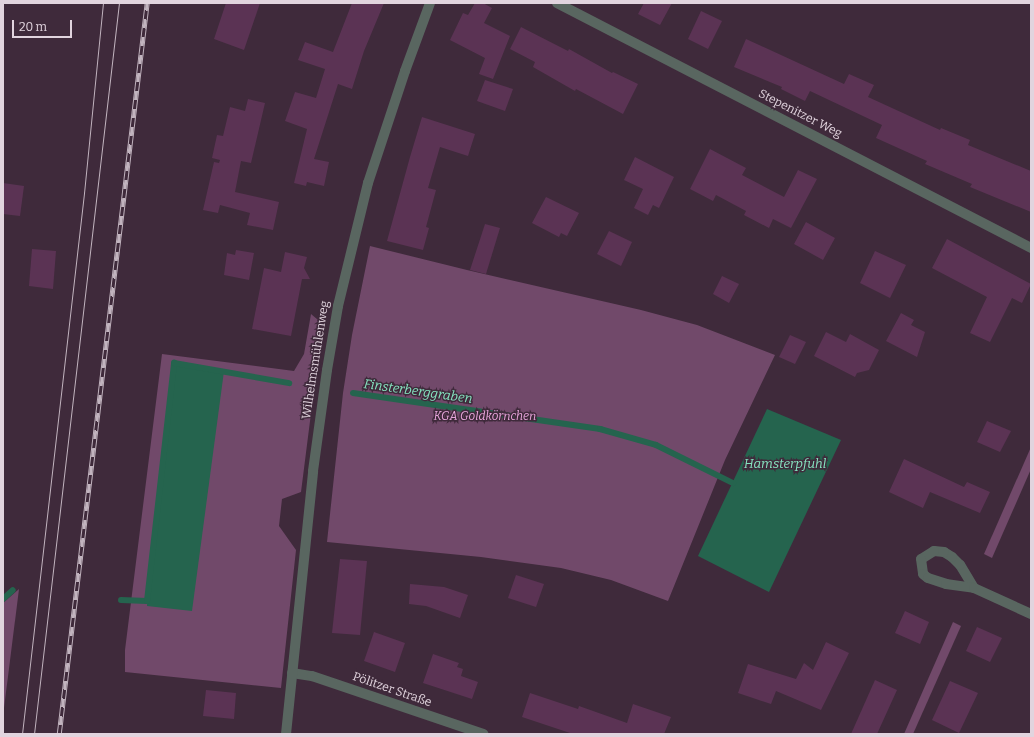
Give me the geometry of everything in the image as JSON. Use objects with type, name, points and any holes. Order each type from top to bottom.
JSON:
[{"type":"street","name":"Wilhelmsmühlenweg","points":[[286,734],[318,426],[330,350],[344,278],[360,212],[382,135],[430,3]]},
{"type":"street","name":"Stepenitzer Weg","points":[[557,3],[1031,248]]},
{"type":"street","points":[[974,588],[960,565],[952,556],[944,552],[934,551],[921,559],[922,574],[928,578],[946,584],[974,588],[1031,614]]},
{"type":"street","name":"Pölitzer Straße","points":[[292,672],[312,676],[483,734]]},
{"type":"green space","name":"KGA Goldkörnchen","points":[[370,246],[641,310],[697,325],[775,355],[725,460],[668,601],[611,580],[561,568],[481,557],[327,542],[343,393],[352,335]]},
{"type":"green space","points":[[311,314],[324,325],[316,374],[301,492],[282,499],[279,526],[296,550],[281,688],[125,672],[125,650],[162,354],[294,371],[304,354]],"holes":[[[174,364],[224,371],[147,606]]]},
{"type":"green space","points":[[1031,447],[1031,469],[992,558],[984,554]]},
{"type":"green space","points":[[19,589],[3,716],[3,603]]},
{"type":"green space","points":[[953,622],[961,626],[913,734],[904,734]]},
{"type":"water","points":[[174,363],[224,371],[192,611],[147,606]]},
{"type":"water","name":"Hamsterpfuhl","points":[[767,409],[841,440],[769,592],[698,556]]},
{"type":"building","points":[[226,3],[260,3],[244,50],[214,39]]},
{"type":"building","points":[[352,3],[384,3],[364,51],[352,89],[338,84],[314,159],[329,162],[324,186],[307,182],[306,186],[294,183],[307,129],[285,121],[295,92],[316,98],[325,69],[298,60],[305,42],[333,52]]},
{"type":"building","points":[[475,3],[483,3],[492,8],[484,23],[510,36],[493,79],[479,74],[485,58],[450,40],[463,13],[468,15]]},
{"type":"building","points":[[644,3],[672,3],[660,25],[638,14]]},
{"type":"building","points":[[701,11],[722,21],[708,49],[688,39]]},
{"type":"building","points":[[521,27],[568,51],[569,49],[612,73],[613,72],[638,84],[623,114],[576,89],[575,91],[533,67],[535,62],[510,49]]},
{"type":"building","points":[[746,39],[844,84],[849,74],[874,85],[868,97],[940,130],[941,128],[970,140],[968,145],[1031,171],[1031,212],[970,187],[972,184],[925,164],[927,161],[876,138],[882,125],[810,91],[805,101],[781,89],[782,87],[734,67]]},
{"type":"building","points":[[485,80],[513,89],[505,111],[477,101]]},
{"type":"building","points":[[248,99],[265,103],[251,163],[241,161],[235,192],[279,202],[273,230],[247,225],[250,213],[220,205],[218,213],[203,210],[214,162],[219,163],[220,160],[212,158],[217,135],[223,136],[230,107],[245,111]]},
{"type":"building","points":[[422,117],[475,134],[468,156],[440,147],[428,188],[436,190],[426,227],[429,228],[423,250],[387,241]]},
{"type":"building","points":[[710,149],[746,168],[742,175],[784,197],[798,170],[817,179],[791,228],[773,219],[769,228],[744,215],[746,211],[716,195],[713,201],[690,189]]},
{"type":"building","points":[[635,157],[674,177],[659,208],[653,205],[648,215],[634,208],[643,189],[624,180]]},
{"type":"building","points":[[3,183],[24,186],[20,216],[3,214]]},
{"type":"building","points":[[546,197],[579,213],[567,236],[561,233],[559,237],[532,223]]},
{"type":"building","points":[[806,222],[835,238],[823,260],[794,244]]},
{"type":"building","points":[[485,224],[500,228],[486,274],[470,270]]},
{"type":"building","points":[[609,231],[632,242],[621,266],[597,254]]},
{"type":"building","points":[[947,239],[1031,284],[1022,303],[1012,298],[990,342],[970,333],[987,297],[932,268]]},
{"type":"building","points":[[32,249],[56,251],[53,289],[29,286]]},
{"type":"building","points":[[236,250],[254,253],[249,280],[224,275],[227,253],[235,255]]},
{"type":"building","points":[[875,251],[906,265],[890,298],[860,283]]},
{"type":"building","points":[[285,252],[307,257],[304,268],[310,279],[302,279],[291,336],[252,329],[264,268],[281,272]]},
{"type":"building","points":[[722,276],[739,284],[729,303],[713,294]]},
{"type":"building","points":[[901,313],[914,320],[911,325],[925,332],[917,357],[886,341]]},
{"type":"building","points":[[826,332],[846,342],[850,334],[879,350],[869,370],[857,373],[855,377],[814,356]]},
{"type":"building","points":[[790,335],[806,342],[795,364],[779,357]]},
{"type":"building","points":[[987,421],[1011,431],[1000,452],[977,442]]},
{"type":"building","points":[[904,459],[964,487],[967,482],[990,492],[980,513],[930,492],[923,508],[889,492]]},
{"type":"building","points":[[340,559],[367,561],[360,635],[332,633]]},
{"type":"building","points":[[516,575],[544,584],[536,607],[508,598]]},
{"type":"building","points":[[410,584],[444,587],[468,595],[460,618],[426,606],[409,604]]},
{"type":"building","points":[[905,611],[929,622],[920,644],[895,633]]},
{"type":"building","points":[[977,627],[1002,638],[990,662],[966,651]]},
{"type":"building","points":[[374,632],[405,643],[395,672],[364,661]]},
{"type":"building","points":[[826,642],[849,653],[821,710],[776,691],[771,704],[738,693],[748,664],[796,679],[804,663],[813,670]]},
{"type":"building","points":[[433,654],[459,663],[457,667],[463,669],[461,676],[478,682],[472,699],[423,683]]},
{"type":"building","points":[[875,680],[897,690],[877,734],[851,734]]},
{"type":"building","points":[[950,681],[978,693],[959,733],[932,720]]},
{"type":"building","points":[[206,690],[236,693],[234,719],[203,716]]},
{"type":"building","points":[[530,693],[578,709],[579,706],[627,723],[633,704],[671,717],[664,734],[573,734],[522,717]]},
{"type":"waterway","name":"Finsterberggraben","points":[[121,600],[147,601],[174,363],[289,383]]},
{"type":"waterway","name":"Finsterberggraben","points":[[353,393],[600,429],[656,445],[733,483]]},
{"type":"waterway","name":"Finsterberggraben","points":[[3,599],[13,590]]},
{"type":"tram line","points":[[22,734],[84,193],[103,3]]},
{"type":"tram line","points":[[34,734],[119,3]]},
{"type":"railway","points":[[59,734],[147,3]]}]
